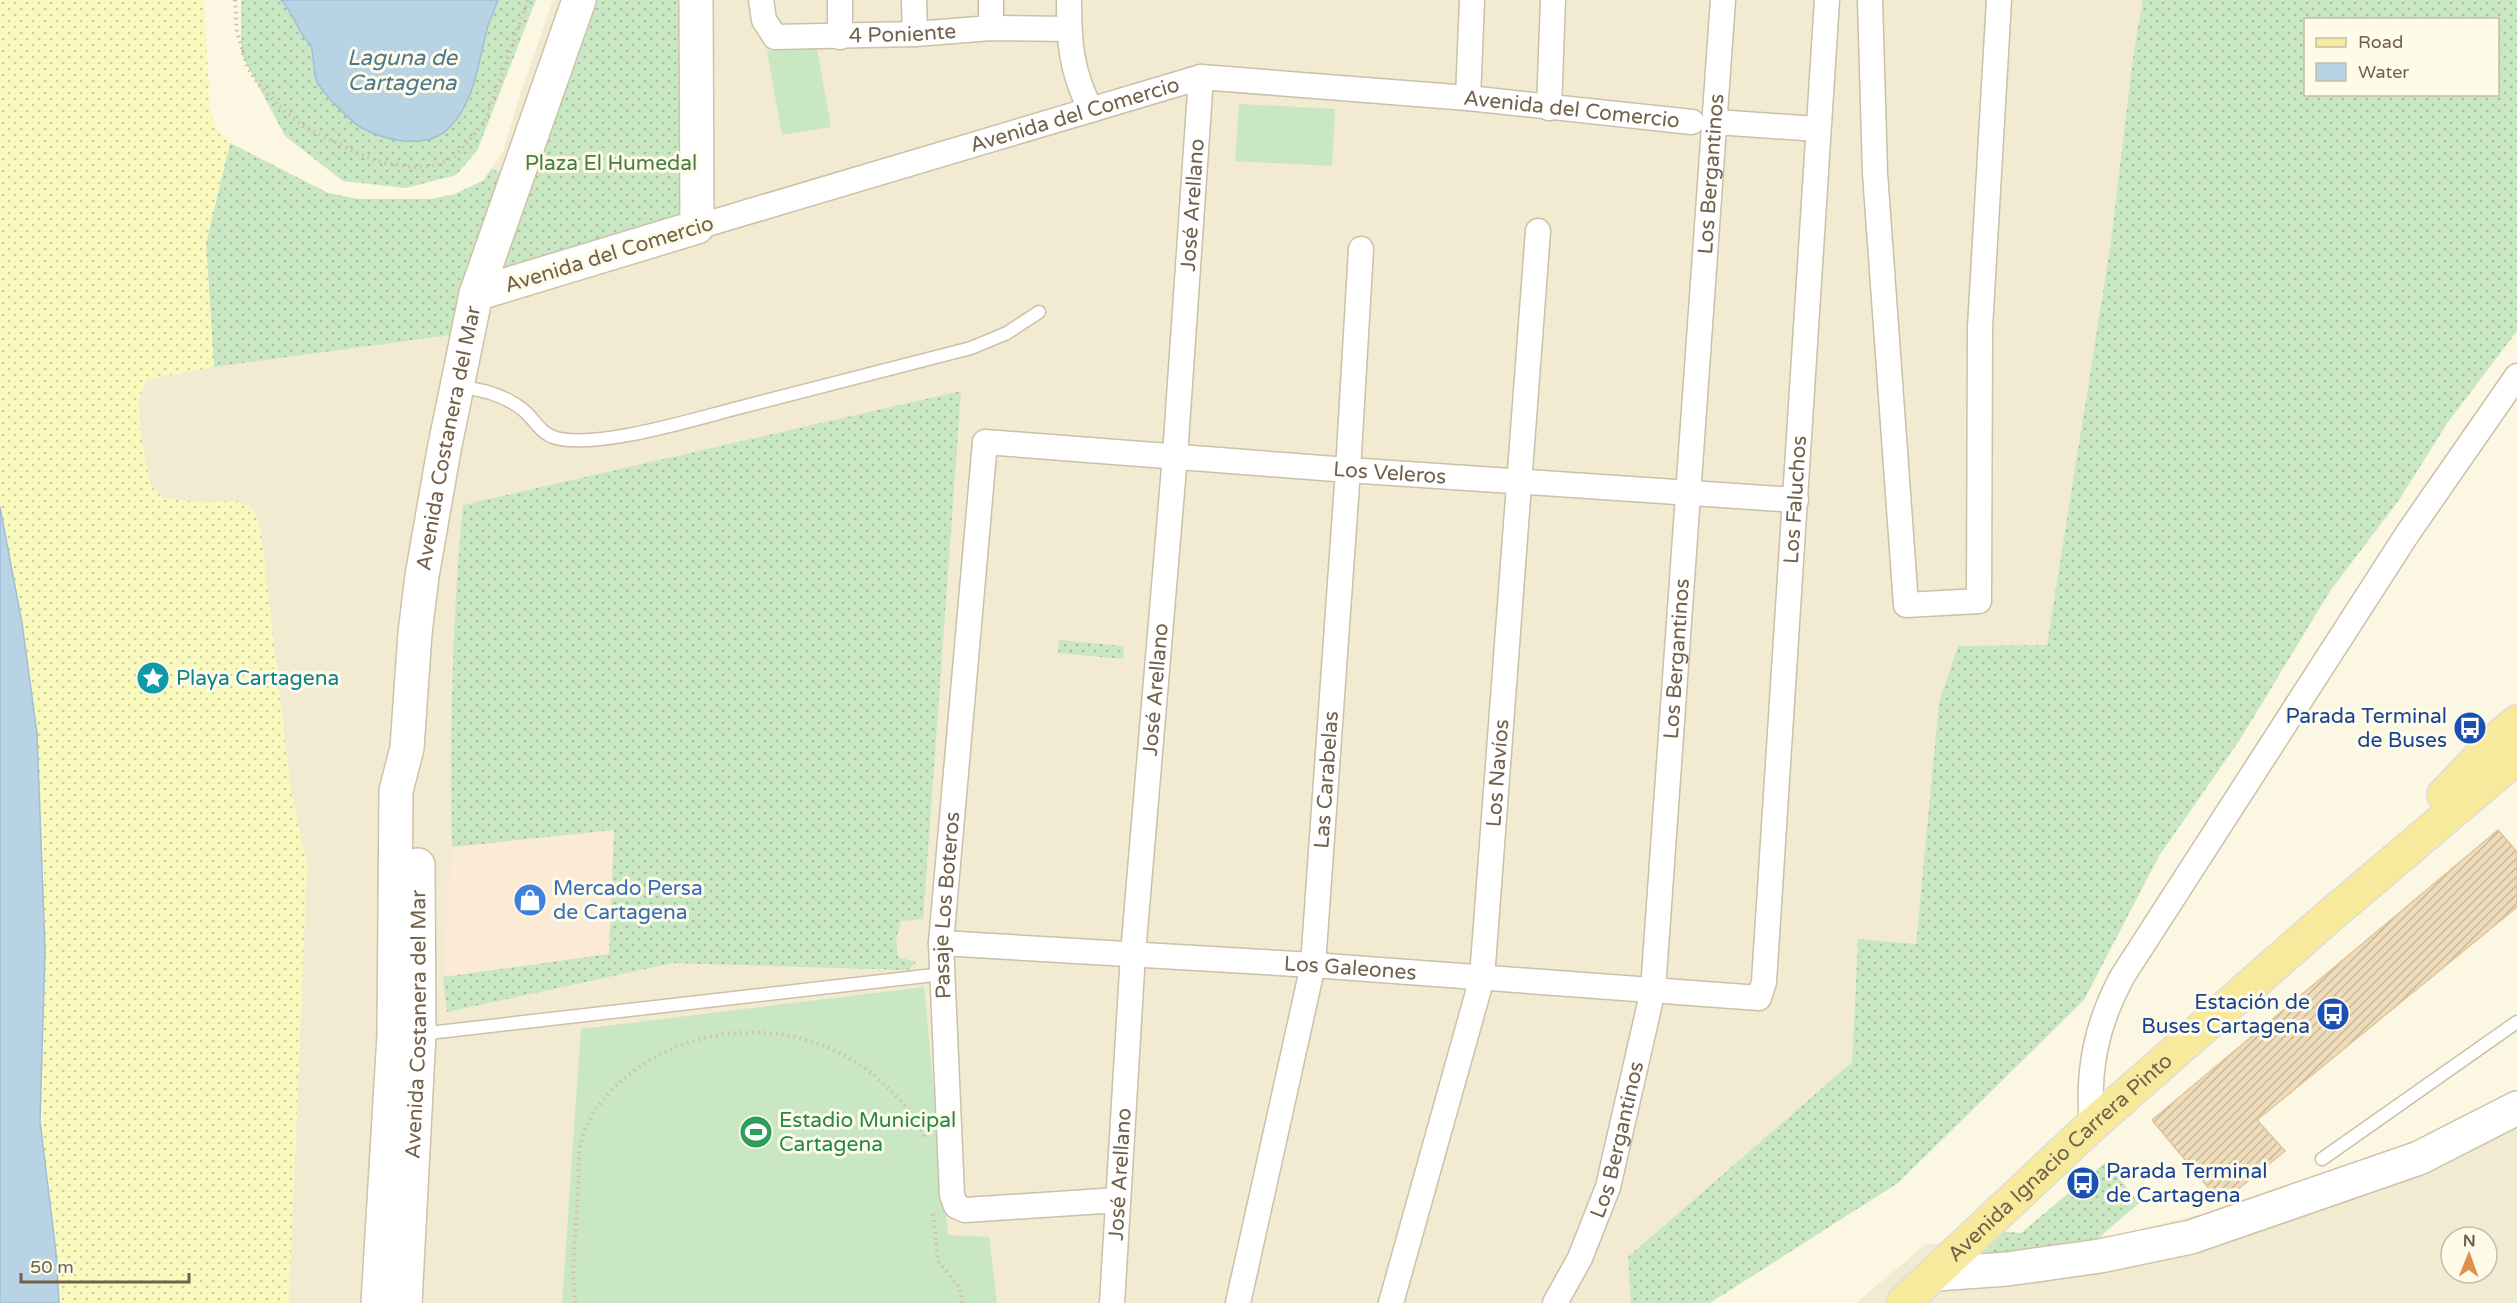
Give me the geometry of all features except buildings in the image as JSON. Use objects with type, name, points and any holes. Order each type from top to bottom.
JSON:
[{"type":"main road","name":"Avenida Ignacio Carrera Pinto","points":[[2326,919],[2498,738],[2517,722]]},
{"type":"main road","name":"Avenida Ignacio Carrera Pinto","points":[[1903,1303],[2092,1125],[2326,919],[2517,757]]},
{"type":"street","name":"Avenida Costanera del Mar","points":[[378,1303],[394,1035],[396,791],[406,748],[422,576],[444,450],[476,294],[579,0]]},
{"type":"street","points":[[696,0],[697,227]]},
{"type":"street","name":"4 Poniente","points":[[761,0],[764,20],[776,37],[915,34],[991,28],[1069,29]]},
{"type":"street","points":[[840,0],[840,37]]},
{"type":"street","points":[[914,0],[915,34]]},
{"type":"street","points":[[991,28],[992,0]]},
{"type":"street","points":[[1069,0],[1072,64],[1080,90],[1091,110]]},
{"type":"street","points":[[1468,98],[1472,0]]},
{"type":"street","points":[[1550,108],[1553,0]]},
{"type":"street","name":"Los Bergantinos","points":[[1555,1303],[1580,1258],[1608,1187],[1653,990],[1686,493],[1704,122],[1723,0]]},
{"type":"street","name":"Los Faluchos","points":[[1759,998],[1764,982],[1827,0]]},
{"type":"street","points":[[1870,0],[1875,173],[1906,605],[1979,601],[1980,328],[1999,0]]},
{"type":"street","name":"Avenida del Comercio","points":[[476,294],[1201,77],[1468,98],[1704,122],[1817,129]]},
{"type":"street","name":"José Arellano","points":[[1112,1303],[1133,954],[1175,456],[1201,77]]},
{"type":"street","name":"Los Navíos","points":[[1391,1303],[1482,978],[1521,482],[1538,231]]},
{"type":"street","name":"Las Carabelas","points":[[1238,1303],[1313,965],[1348,470],[1361,249]]},
{"type":"street","points":[[2092,1125],[2090,1075],[2094,1050],[2106,1008],[2122,977],[2408,533],[2517,375]]},
{"type":"street","name":"Los Veleros","points":[[985,442],[1348,470],[1796,500]]},
{"type":"street","name":"Pasaje Los Boteros","points":[[985,442],[941,943],[952,1195],[956,1206],[965,1210],[1118,1200]]},
{"type":"street","name":"Avenida Costanera del Mar","points":[[405,1303],[419,1034],[417,790],[406,748]]},
{"type":"street","name":"Los Galeones","points":[[941,943],[1313,965],[1759,998]]},
{"type":"street","points":[[1936,1274],[2007,1269],[2100,1256],[2191,1237],[2419,1158],[2517,1108]]},
{"type":"lane","points":[[458,387],[478,389],[510,401],[523,410],[542,431],[555,438],[580,441],[605,438],[661,428],[971,348],[1007,333],[1039,312]]},
{"type":"lane","points":[[419,1034],[943,974]]},
{"type":"lane","points":[[2322,1159],[2517,1022]]},
{"type":"path","points":[[235,0],[237,32],[247,66],[257,83],[279,106],[303,126],[359,154],[384,163],[415,166],[438,165],[455,156],[485,122],[528,0]]},
{"type":"path","points":[[574,1303],[573,1272],[578,1161],[583,1132],[595,1108],[619,1083],[638,1068],[678,1045],[724,1034],[747,1032],[795,1037],[819,1044],[862,1066],[887,1087],[913,1117],[925,1138],[926,1149]]},
{"type":"path","points":[[932,1205],[938,1261],[960,1288],[962,1303]]},
{"type":"shaded area","points":[[553,0],[2143,0],[2134,50],[2110,248],[2047,646],[1958,646],[1939,702],[1916,944],[1858,939],[1852,1062],[1628,1257],[1631,1303],[289,1303],[307,865],[291,792],[261,533],[253,509],[163,498],[150,484],[141,436],[139,399],[146,380],[214,366],[206,243],[230,143],[328,193],[358,199],[432,199],[455,194],[484,180],[503,151]]},
{"type":"shaded area","name":"Mercado Persa de Cartagena","points":[[614,829],[609,954],[443,977],[452,847]]},
{"type":"shaded area","points":[[2517,1099],[2517,1303],[1856,1303],[1926,1244],[2118,1235],[2404,1163]]},
{"type":"green space","points":[[241,0],[536,0],[477,151],[456,175],[406,188],[343,181],[285,136],[241,53]]},
{"type":"green space","name":"Plaza El Humedal","points":[[596,0],[680,0],[681,216],[501,270]]},
{"type":"green space","points":[[2143,0],[2517,0],[2517,331],[2448,422],[2399,500],[2330,591],[2241,738],[2159,856],[2084,1000],[1898,1183],[1710,1303],[1631,1303],[1628,1257],[1852,1062],[1858,939],[1916,944],[1939,702],[1958,646],[2047,645],[2110,248],[2134,50]]},
{"type":"green space","points":[[816,43],[831,127],[782,135],[767,51]]},
{"type":"green space","points":[[1239,104],[1335,109],[1332,166],[1235,161]]},
{"type":"green space","points":[[230,143],[328,193],[358,199],[432,199],[455,194],[484,180],[491,169],[504,174],[450,335],[214,367],[206,243]]},
{"type":"green space","points":[[961,391],[923,919],[901,921],[896,940],[898,957],[916,962],[908,970],[673,963],[447,1012],[443,977],[609,954],[614,830],[452,847],[453,676],[456,590],[463,505]]},
{"type":"green space","points":[[1059,640],[1124,646],[1123,659],[1058,653]]},
{"type":"green space","name":"Estadio Municipal Cartagena","points":[[924,987],[948,1235],[989,1237],[997,1303],[562,1303],[581,1029]]},
{"type":"green space","points":[[2106,1162],[2139,1203],[2081,1253],[1981,1258],[1996,1231],[2021,1233]]},
{"type":"sand","name":"Playa Cartagena","points":[[0,0],[204,0],[210,108],[215,127],[230,143],[206,243],[214,367],[146,380],[139,399],[141,436],[150,484],[163,498],[197,502],[238,501],[253,509],[261,532],[291,792],[307,865],[289,1303],[59,1303],[56,1253],[40,1121],[45,950],[0,507]]},
{"type":"water","name":"Laguna de Cartagena","points":[[281,0],[498,0],[488,26],[471,93],[458,117],[440,135],[430,139],[406,141],[383,137],[362,128],[331,100],[317,82],[311,45],[302,35],[290,11]]},
{"type":"water","points":[[0,507],[22,623],[37,733],[45,950],[40,1121],[56,1253],[59,1303],[0,1303]]},
{"type":"place","name":"Playa Cartagena","points":[[153,678]]},
{"type":"place","name":"Parada Terminal de Buses","points":[[2470,728]]},
{"type":"place","name":"Mercado Persa de Cartagena","points":[[530,900]]},
{"type":"place","name":"Estación de Buses Cartagena","points":[[2333,1014]]},
{"type":"place","name":"Estadio Municipal Cartagena","points":[[756,1132]]},
{"type":"place","name":"Parada Terminal de Cartagena","points":[[2083,1183]]}]
